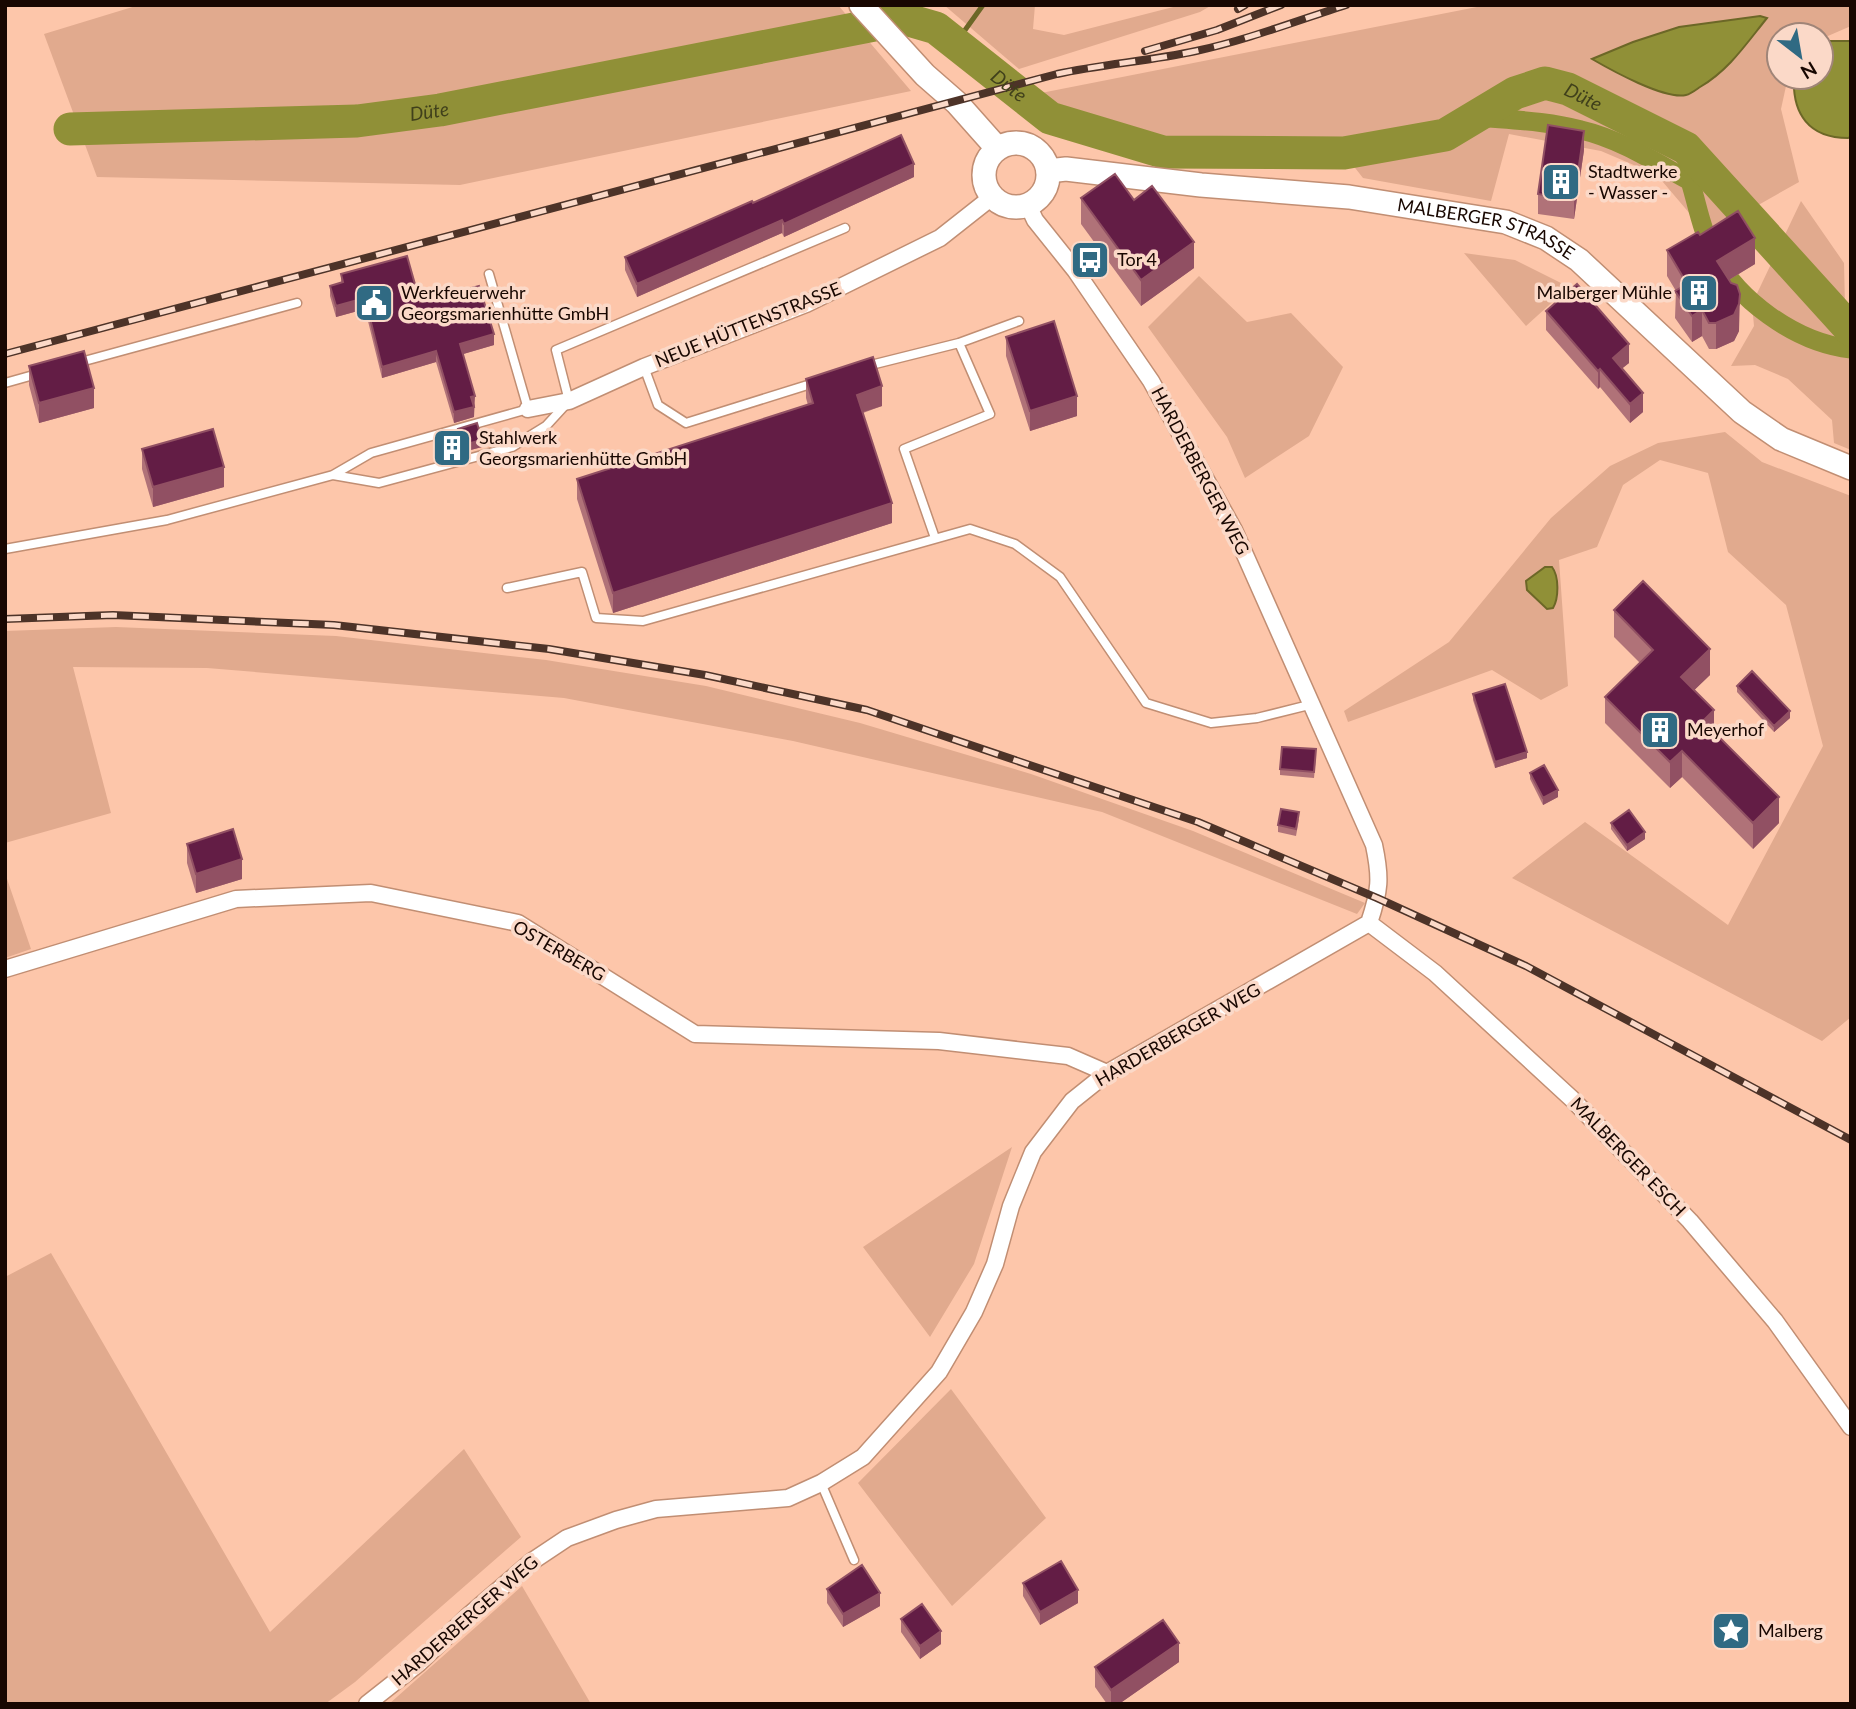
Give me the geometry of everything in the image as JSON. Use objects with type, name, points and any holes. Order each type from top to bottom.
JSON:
[{"type":"street","points":[[861,6],[925,75],[957,103],[997,148]]},
{"type":"street","points":[[1019,142],[1038,152],[1045,160],[1048,171],[1044,191],[1028,205],[1018,207],[1007,206],[992,197],[983,175],[985,164],[997,148],[1019,142]]},
{"type":"street","name":"MALBERGER STRASSE","points":[[1048,171],[1066,169],[1201,186],[1349,197],[1506,222],[1546,238],[1579,260],[1742,412],[1781,439],[1851,468]]},
{"type":"street","name":"NEUE HÜTTENSTRASSE","points":[[528,409],[569,401],[644,367],[806,304],[940,238],[992,197]]},
{"type":"street","name":"HARDERBERGER WEG","points":[[367,1704],[419,1663],[531,1562],[567,1538],[656,1509],[788,1498],[821,1483],[863,1457],[939,1372],[979,1300],[995,1264],[1011,1206],[1033,1152],[1072,1101],[1107,1073],[1369,923],[1377,898],[1380,873],[1374,845],[1234,530],[1151,380],[1075,270],[1035,220],[1028,205]]},
{"type":"street","name":"OSTERBERG","points":[[5,969],[236,899],[371,893],[518,923],[695,1034],[939,1041],[1068,1056],[1107,1073]]},
{"type":"street","name":"MALBERGER ESCH","points":[[1369,923],[1435,973],[1563,1090],[1690,1221],[1775,1321],[1851,1427]]},
{"type":"lane","points":[[569,401],[556,350],[845,228]]},
{"type":"lane","points":[[489,274],[528,409]]},
{"type":"lane","points":[[71,365],[297,303]]},
{"type":"lane","points":[[862,368],[959,343],[1020,321]]},
{"type":"lane","points":[[935,538],[904,449],[990,414],[959,343]]},
{"type":"lane","points":[[644,367],[658,404],[686,424],[827,379]]},
{"type":"lane","points":[[5,383],[45,372]]},
{"type":"lane","name":"NEUE HÜTTENSTRASSE","points":[[333,475],[379,483],[512,447],[545,426],[569,401]]},
{"type":"lane","name":"NEUE HÜTTENSTRASSE","points":[[5,549],[167,520],[333,475],[371,453],[528,409]]},
{"type":"lane","points":[[508,588],[582,572],[596,618],[643,621],[970,528],[1015,544],[1060,577],[1146,703],[1211,723],[1257,718],[1313,704]]},
{"type":"lane","points":[[821,1483],[855,1560]]},
{"type":"shaded area","points":[[139,5],[838,5],[911,91],[460,185],[97,177],[44,34]]},
{"type":"shaded area","points":[[944,5],[1035,5],[1033,29],[1064,35],[1181,5],[1212,5],[1200,12],[1019,69]]},
{"type":"shaded area","points":[[1487,5],[1851,5],[1851,26],[1835,33],[1835,21],[1765,21],[1765,91],[1785,91],[1781,109],[1799,182],[1707,234],[1657,175],[1601,151],[1509,134],[1491,201],[1363,178],[1334,141],[1164,141],[1072,115],[1041,93]]},
{"type":"shaded area","points":[[1760,16],[1767,18],[1728,65],[1686,95],[1652,89],[1592,59],[1679,27]]},
{"type":"shaded area","points":[[1835,41],[1851,41],[1851,137],[1834,137],[1813,128],[1800,113],[1794,91],[1835,91]]},
{"type":"shaded area","points":[[1801,201],[1844,263],[1845,307],[1851,311],[1851,450],[1834,443],[1832,420],[1788,379],[1755,365],[1731,366],[1754,326],[1752,304]]},
{"type":"shaded area","points":[[1464,253],[1515,260],[1569,287],[1526,326]]},
{"type":"shaded area","points":[[1199,276],[1247,322],[1291,313],[1343,367],[1309,436],[1245,478],[1227,437],[1148,327]]},
{"type":"shaded area","points":[[1725,432],[1762,462],[1851,496],[1851,1017],[1822,1041],[1512,878],[1585,822],[1728,925],[1823,746],[1786,605],[1728,552],[1708,473],[1660,460],[1623,485],[1597,547],[1559,560],[1568,686],[1541,700],[1492,670],[1348,722],[1344,711],[1449,642],[1551,518],[1610,466],[1658,443]]},
{"type":"shaded area","points":[[1545,567],[1552,567],[1557,587],[1553,608],[1547,609],[1527,590],[1526,581]]},
{"type":"shaded area","points":[[116,627],[336,636],[546,660],[706,686],[860,723],[1031,774],[1193,831],[1365,903],[1357,914],[1102,812],[793,741],[564,698],[207,668],[73,667],[111,813],[5,843],[5,631]]},
{"type":"shaded area","points":[[5,873],[31,949],[5,958]]},
{"type":"shaded area","points":[[1012,1147],[974,1264],[930,1337],[863,1247]]},
{"type":"shaded area","points":[[51,1253],[270,1632],[464,1449],[521,1537],[355,1682],[325,1704],[5,1704],[5,1277]]},
{"type":"shaded area","points":[[951,1389],[1046,1518],[952,1606],[858,1483]]},
{"type":"shaded area","points":[[522,1586],[591,1704],[389,1704]]},
{"type":"building","name":"Stadtwerke - Wasser -","points":[[1548,125],[1584,131],[1574,200],[1538,194]]},
{"type":"building","points":[[901,135],[914,164],[784,224],[782,220],[637,284],[625,257],[752,201],[753,203]]},
{"type":"building","points":[[1115,174],[1134,200],[1152,186],[1194,242],[1141,280],[1081,198]]},
{"type":"building","points":[[1738,211],[1755,238],[1717,261],[1731,283],[1737,285],[1739,304],[1734,315],[1716,323],[1709,323],[1702,310],[1692,316],[1675,291],[1687,284],[1667,250],[1698,232],[1700,235]]},
{"type":"building","points":[[407,256],[420,302],[479,286],[494,334],[460,344],[475,396],[471,397],[474,407],[454,412],[436,351],[382,367],[365,298],[336,306],[330,286],[343,282],[341,274]]},
{"type":"building","points":[[1577,284],[1629,344],[1613,358],[1643,393],[1630,404],[1546,311]]},
{"type":"building","points":[[1054,321],[1077,396],[1030,411],[1006,337]]},
{"type":"building","points":[[84,351],[94,388],[39,403],[29,366]]},
{"type":"building","points":[[873,357],[882,386],[857,395],[892,503],[613,593],[577,479],[813,403],[806,379]]},
{"type":"building","points":[[477,423],[482,440],[463,445],[458,429]]},
{"type":"building","points":[[213,429],[224,467],[153,487],[142,449]]},
{"type":"building","points":[[1643,581],[1710,649],[1681,677],[1714,710],[1703,721],[1779,797],[1753,823],[1682,751],[1670,762],[1605,697],[1653,650],[1614,610]]},
{"type":"building","points":[[1752,671],[1790,711],[1774,726],[1737,686]]},
{"type":"building","points":[[1505,684],[1527,752],[1495,762],[1473,694]]},
{"type":"building","points":[[1282,747],[1316,749],[1314,772],[1280,769]]},
{"type":"building","points":[[1544,765],[1558,790],[1543,798],[1530,773]]},
{"type":"building","points":[[1281,809],[1299,812],[1296,829],[1278,825]]},
{"type":"building","points":[[1629,810],[1645,832],[1627,845],[1611,823]]},
{"type":"building","points":[[233,829],[242,859],[196,874],[187,844]]},
{"type":"building","points":[[1061,1561],[1078,1590],[1040,1612],[1023,1583]]},
{"type":"building","points":[[862,1565],[880,1593],[843,1614],[827,1589]]},
{"type":"building","points":[[922,1604],[941,1631],[920,1646],[901,1619]]},
{"type":"building","points":[[1163,1620],[1179,1643],[1111,1690],[1095,1667]]},
{"type":"waterway","points":[[955,44],[983,5]]},
{"type":"waterway","name":"Düte","points":[[70,129],[357,121],[440,110],[905,19],[936,28],[1050,118],[1163,152],[1344,153],[1445,135],[1515,93],[1545,83],[1568,89],[1686,148],[1851,330]]},
{"type":"waterway","points":[[1478,117],[1543,123],[1595,134],[1637,152],[1690,181],[1702,224],[1721,267],[1751,301],[1789,328],[1809,338],[1851,349]]},
{"type":"railway","points":[[1238,9],[1245,5]]},
{"type":"railway","points":[[1145,51],[1217,30],[1281,5]]},
{"type":"railway","points":[[5,354],[1057,74],[1215,47],[1346,5]]},
{"type":"railway","points":[[5,619],[113,615],[334,625],[549,649],[705,675],[867,710],[1198,822],[1377,898],[1526,966],[1851,1140]]},
{"type":"place","name":"Stadtwerke - Wasser -","points":[[1561,182]]},
{"type":"place","name":"Tor 4","points":[[1090,260]]},
{"type":"place","name":"Malberger Mühle","points":[[1699,293]]},
{"type":"place","name":"Werkfeuerwehr Georgsmarienhütte GmbH","points":[[374,303]]},
{"type":"place","name":"Stahlwerk Georgsmarienhütte GmbH","points":[[452,448]]},
{"type":"place","name":"Meyerhof","points":[[1660,730]]},
{"type":"place","name":"Malberg","points":[[1731,1631]]}]
